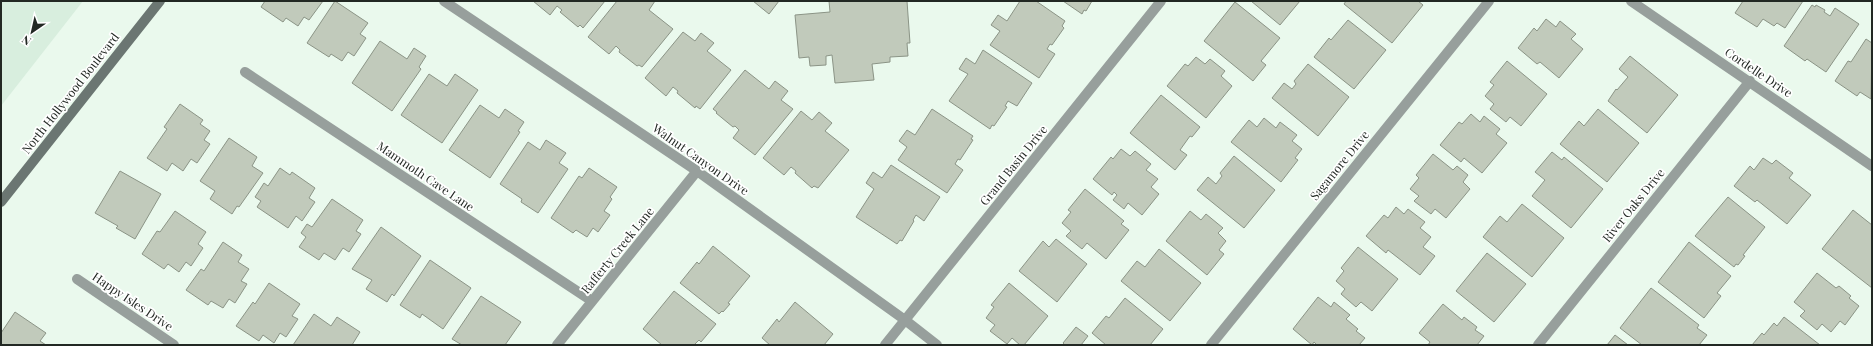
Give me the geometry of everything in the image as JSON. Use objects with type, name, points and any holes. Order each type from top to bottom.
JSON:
[{"type":"street","name":"North Hollywood Boulevard","points":[[1,202],[160,1]]},
{"type":"street","name":"Walnut Canyon Drive","points":[[444,1],[697,171],[905,320],[937,345]]},
{"type":"street","name":"Grand Basin Drive","points":[[885,345],[1161,1]]},
{"type":"street","name":"Sagamore Drive","points":[[1211,345],[1489,1]]},
{"type":"street","name":"Cordelle Drive","points":[[1631,1],[1750,81],[1872,166]]},
{"type":"street","name":"Mammoth Cave Lane","points":[[246,72],[592,301]]},
{"type":"street","name":"River Oaks Drive","points":[[1538,345],[1750,81]]},
{"type":"street","name":"Rafferty Creek Lane","points":[[557,345],[697,171]]},
{"type":"street","name":"Happy Isles Drive","points":[[77,279],[174,345]]},
{"type":"shaded area","points":[[1,1],[83,1],[1,106]]},
{"type":"building","points":[[265,1],[323,1],[309,20],[304,17],[298,26],[286,18],[283,22],[261,7]]},
{"type":"building","points":[[335,1],[368,23],[360,34],[366,38],[354,56],[348,52],[342,61],[331,54],[329,57],[307,43]]},
{"type":"building","points":[[533,1],[605,1],[583,28],[580,25],[578,27],[560,12],[562,10],[557,6],[550,15]]},
{"type":"building","points":[[617,1],[655,1],[649,10],[673,29],[642,67],[639,65],[637,66],[619,52],[620,50],[616,46],[609,54],[588,37]]},
{"type":"building","points":[[753,1],[779,1],[769,14]]},
{"type":"building","points":[[829,1],[907,1],[910,43],[907,43],[908,56],[890,57],[890,62],[872,64],[874,80],[835,83],[832,55],[826,56],[826,65],[810,66],[809,57],[799,58],[795,15],[830,12]]},
{"type":"building","points":[[1020,1],[1036,1],[1065,21],[1062,26],[1064,28],[1052,45],[1050,44],[1047,49],[1055,54],[1039,78],[990,45],[1000,31],[991,25],[998,15],[1007,21]]},
{"type":"building","points":[[1063,1],[1092,1],[1086,11],[1084,10],[1082,14]]},
{"type":"building","points":[[1251,1],[1300,1],[1280,25]]},
{"type":"building","points":[[1346,1],[1418,1],[1423,5],[1392,43],[1344,4]]},
{"type":"building","points":[[1743,1],[1803,1],[1785,28],[1777,23],[1774,26],[1763,19],[1757,27],[1735,13]]},
{"type":"building","points":[[1235,2],[1280,38],[1261,61],[1266,65],[1253,81],[1204,41]]},
{"type":"building","points":[[1812,5],[1815,7],[1816,5],[1825,10],[1824,12],[1830,16],[1835,8],[1859,24],[1826,72],[1807,59],[1805,61],[1784,46]]},
{"type":"building","points":[[1546,19],[1556,27],[1560,21],[1576,34],[1571,39],[1583,49],[1559,78],[1540,62],[1537,64],[1518,48],[1534,28],[1537,31]]},
{"type":"building","points":[[1348,20],[1386,50],[1354,89],[1314,57],[1329,38],[1331,40]]},
{"type":"building","points":[[683,32],[695,41],[701,33],[714,43],[707,51],[731,70],[700,109],[696,106],[695,108],[677,93],[678,91],[673,87],[666,96],[645,78]]},
{"type":"building","points":[[1866,39],[1872,43],[1871,99],[1860,92],[1857,96],[1835,81],[1848,61],[1851,62]]},
{"type":"building","points":[[380,41],[407,59],[414,48],[426,56],[419,67],[421,69],[392,111],[352,83]]},
{"type":"building","points":[[983,50],[1032,83],[1017,106],[1008,101],[1005,106],[1007,107],[994,126],[992,125],[990,129],[949,101],[968,74],[959,69],[966,58],[975,64]]},
{"type":"building","points":[[1630,56],[1678,95],[1647,133],[1608,101],[1616,89],[1617,90],[1628,77],[1619,69]]},
{"type":"building","points":[[1196,57],[1205,64],[1210,59],[1225,71],[1221,76],[1232,86],[1206,118],[1167,86],[1185,64],[1188,66]]},
{"type":"building","points":[[1507,61],[1547,94],[1521,126],[1510,117],[1506,122],[1490,109],[1494,104],[1485,96],[1494,85],[1490,82]]},
{"type":"building","points":[[1308,64],[1349,97],[1318,136],[1272,98],[1284,83],[1292,89],[1296,84],[1294,81]]},
{"type":"building","points":[[745,70],[769,89],[775,81],[788,91],[781,100],[793,109],[755,155],[733,138],[739,130],[735,126],[733,127],[713,109]]},
{"type":"building","points":[[429,74],[447,86],[455,74],[478,90],[442,143],[401,115]]},
{"type":"building","points":[[1161,95],[1200,127],[1192,137],[1190,136],[1180,150],[1187,155],[1175,170],[1130,133]]},
{"type":"building","points":[[180,104],[203,120],[200,124],[210,131],[204,140],[210,144],[197,163],[191,159],[183,171],[172,163],[167,171],[147,158],[167,129],[164,127]]},
{"type":"building","points":[[480,105],[499,118],[505,109],[524,122],[518,131],[520,132],[490,178],[449,150]]},
{"type":"building","points":[[932,109],[973,136],[971,139],[973,140],[960,160],[958,159],[955,164],[963,170],[947,193],[898,160],[907,147],[899,141],[907,130],[915,135]]},
{"type":"building","points":[[1598,109],[1639,143],[1607,182],[1560,144],[1579,121],[1584,126]]},
{"type":"building","points":[[801,111],[812,120],[819,112],[832,123],[825,131],[849,150],[818,188],[814,186],[812,188],[795,173],[796,171],[791,167],[784,175],[763,158]]},
{"type":"building","points":[[1471,114],[1480,122],[1484,116],[1500,129],[1496,134],[1507,143],[1482,173],[1464,158],[1461,162],[1440,145],[1459,122],[1462,124]]},
{"type":"building","points":[[1264,118],[1276,128],[1280,122],[1297,135],[1292,141],[1302,149],[1295,158],[1298,160],[1281,182],[1231,142],[1249,120],[1257,127]]},
{"type":"building","points":[[229,138],[257,157],[252,166],[263,173],[239,207],[237,206],[232,214],[210,199],[215,191],[200,181]]},
{"type":"building","points":[[546,140],[566,153],[559,163],[568,169],[538,213],[521,202],[522,199],[500,184],[528,142],[540,150]]},
{"type":"building","points":[[1121,149],[1130,156],[1135,151],[1151,164],[1146,170],[1158,179],[1151,187],[1159,194],[1142,215],[1128,203],[1124,209],[1113,200],[1117,195],[1114,192],[1112,195],[1093,179],[1111,157],[1113,159]]},
{"type":"building","points":[[1552,152],[1562,160],[1564,157],[1603,189],[1571,228],[1532,196],[1545,180],[1535,172]]},
{"type":"building","points":[[1433,154],[1453,170],[1457,166],[1468,175],[1463,182],[1470,189],[1446,218],[1435,209],[1431,214],[1414,201],[1419,196],[1410,189],[1419,178],[1416,175]]},
{"type":"building","points":[[1234,156],[1275,190],[1244,228],[1197,190],[1208,177],[1216,184],[1222,176],[1220,173]]},
{"type":"building","points":[[1763,158],[1772,164],[1776,160],[1793,173],[1789,178],[1811,195],[1787,224],[1757,200],[1755,202],[1734,186],[1750,166],[1754,170]]},
{"type":"building","points":[[891,165],[940,197],[924,221],[916,215],[902,241],[900,240],[897,244],[856,217],[874,189],[866,183],[873,172],[882,178]]},
{"type":"building","points":[[280,168],[290,175],[292,172],[315,188],[309,198],[315,202],[302,221],[296,216],[288,228],[257,207],[261,201],[255,197],[264,183],[268,186]]},
{"type":"building","points":[[589,168],[617,187],[610,197],[612,199],[604,211],[610,215],[598,232],[593,228],[587,237],[576,230],[573,233],[551,218],[579,176],[582,178]]},
{"type":"building","points":[[120,171],[161,194],[135,239],[116,228],[118,226],[95,213]]},
{"type":"building","points":[[1085,189],[1124,221],[1121,224],[1129,230],[1106,259],[1087,243],[1082,249],[1066,236],[1071,231],[1062,223],[1071,212],[1068,210]]},
{"type":"building","points":[[1728,197],[1765,227],[1743,255],[1745,256],[1738,265],[1736,264],[1734,267],[1695,236]]},
{"type":"building","points":[[332,199],[363,220],[356,231],[361,234],[349,252],[343,248],[335,260],[324,253],[319,260],[299,247],[306,237],[301,233],[307,224],[312,227]]},
{"type":"building","points":[[1522,204],[1564,238],[1532,277],[1483,237],[1500,216],[1507,222]]},
{"type":"building","points":[[1396,207],[1404,214],[1408,209],[1425,222],[1420,228],[1431,237],[1423,247],[1435,256],[1420,275],[1388,250],[1386,253],[1366,236],[1384,215],[1388,218]]},
{"type":"building","points":[[1853,210],[1872,225],[1872,288],[1822,249]]},
{"type":"building","points":[[175,211],[206,232],[198,244],[203,248],[191,266],[186,262],[179,272],[168,264],[164,269],[142,254],[157,231],[160,232]]},
{"type":"building","points":[[1190,211],[1201,220],[1206,214],[1223,228],[1218,233],[1226,241],[1219,250],[1224,254],[1207,275],[1166,241]]},
{"type":"building","points":[[381,227],[421,256],[394,296],[392,294],[387,302],[366,289],[372,280],[352,269]]},
{"type":"building","points":[[1056,239],[1087,264],[1057,302],[1019,271],[1043,241],[1049,247]]},
{"type":"building","points":[[223,242],[242,255],[238,262],[249,269],[241,281],[247,284],[235,303],[229,299],[223,308],[211,301],[208,305],[186,290],[201,269],[204,271]]},
{"type":"building","points":[[1689,242],[1731,276],[1717,293],[1721,296],[1704,318],[1658,282]]},
{"type":"building","points":[[713,246],[750,276],[728,303],[730,304],[723,312],[722,311],[719,314],[680,283],[697,262],[699,264]]},
{"type":"building","points":[[1358,247],[1398,279],[1372,311],[1361,302],[1356,307],[1341,294],[1345,289],[1336,281],[1344,271],[1341,268]]},
{"type":"building","points":[[1159,249],[1201,283],[1170,321],[1121,281],[1137,261],[1145,267]]},
{"type":"building","points":[[1487,253],[1526,284],[1494,322],[1456,291]]},
{"type":"building","points":[[430,260],[471,288],[443,329],[422,314],[420,318],[400,305]]},
{"type":"building","points":[[1817,273],[1836,288],[1839,286],[1851,296],[1849,298],[1859,306],[1845,325],[1840,321],[1831,332],[1822,324],[1817,330],[1800,316],[1805,311],[1794,302]]},
{"type":"building","points":[[269,283],[300,304],[292,316],[298,319],[286,337],[280,333],[274,343],[263,335],[259,341],[236,326],[253,302],[255,304]]},
{"type":"building","points":[[1009,283],[1048,316],[1024,345],[1020,345],[1012,338],[1007,344],[990,331],[995,325],[986,318],[994,307],[991,305]]},
{"type":"building","points":[[1651,288],[1699,325],[1697,328],[1707,335],[1699,345],[1642,345],[1620,328]]},
{"type":"building","points":[[674,291],[716,324],[701,342],[699,340],[694,345],[662,345],[643,329]]},
{"type":"building","points":[[481,296],[521,322],[505,345],[462,345],[452,339]]},
{"type":"building","points":[[1318,297],[1331,307],[1334,302],[1350,315],[1346,319],[1358,329],[1356,331],[1365,338],[1359,345],[1317,345],[1314,342],[1312,345],[1293,329]]},
{"type":"building","points":[[1125,298],[1163,329],[1150,345],[1106,345],[1092,333],[1106,316],[1109,318]]},
{"type":"building","points":[[795,302],[833,334],[824,345],[770,345],[762,338],[777,319],[779,322]]},
{"type":"building","points":[[1443,304],[1462,320],[1464,317],[1477,327],[1475,330],[1484,336],[1477,345],[1428,345],[1430,342],[1419,333]]},
{"type":"building","points":[[15,312],[46,333],[40,341],[46,345],[1,345],[1,333]]},
{"type":"building","points":[[314,314],[331,326],[337,317],[360,332],[352,345],[293,345]]},
{"type":"building","points":[[1784,317],[1820,345],[1752,345],[1762,333],[1764,335],[1774,323],[1777,326]]},
{"type":"building","points":[[1076,327],[1088,336],[1081,345],[1065,345],[1063,343]]},
{"type":"building","points":[[1615,335],[1628,345],[1607,345]]}]
